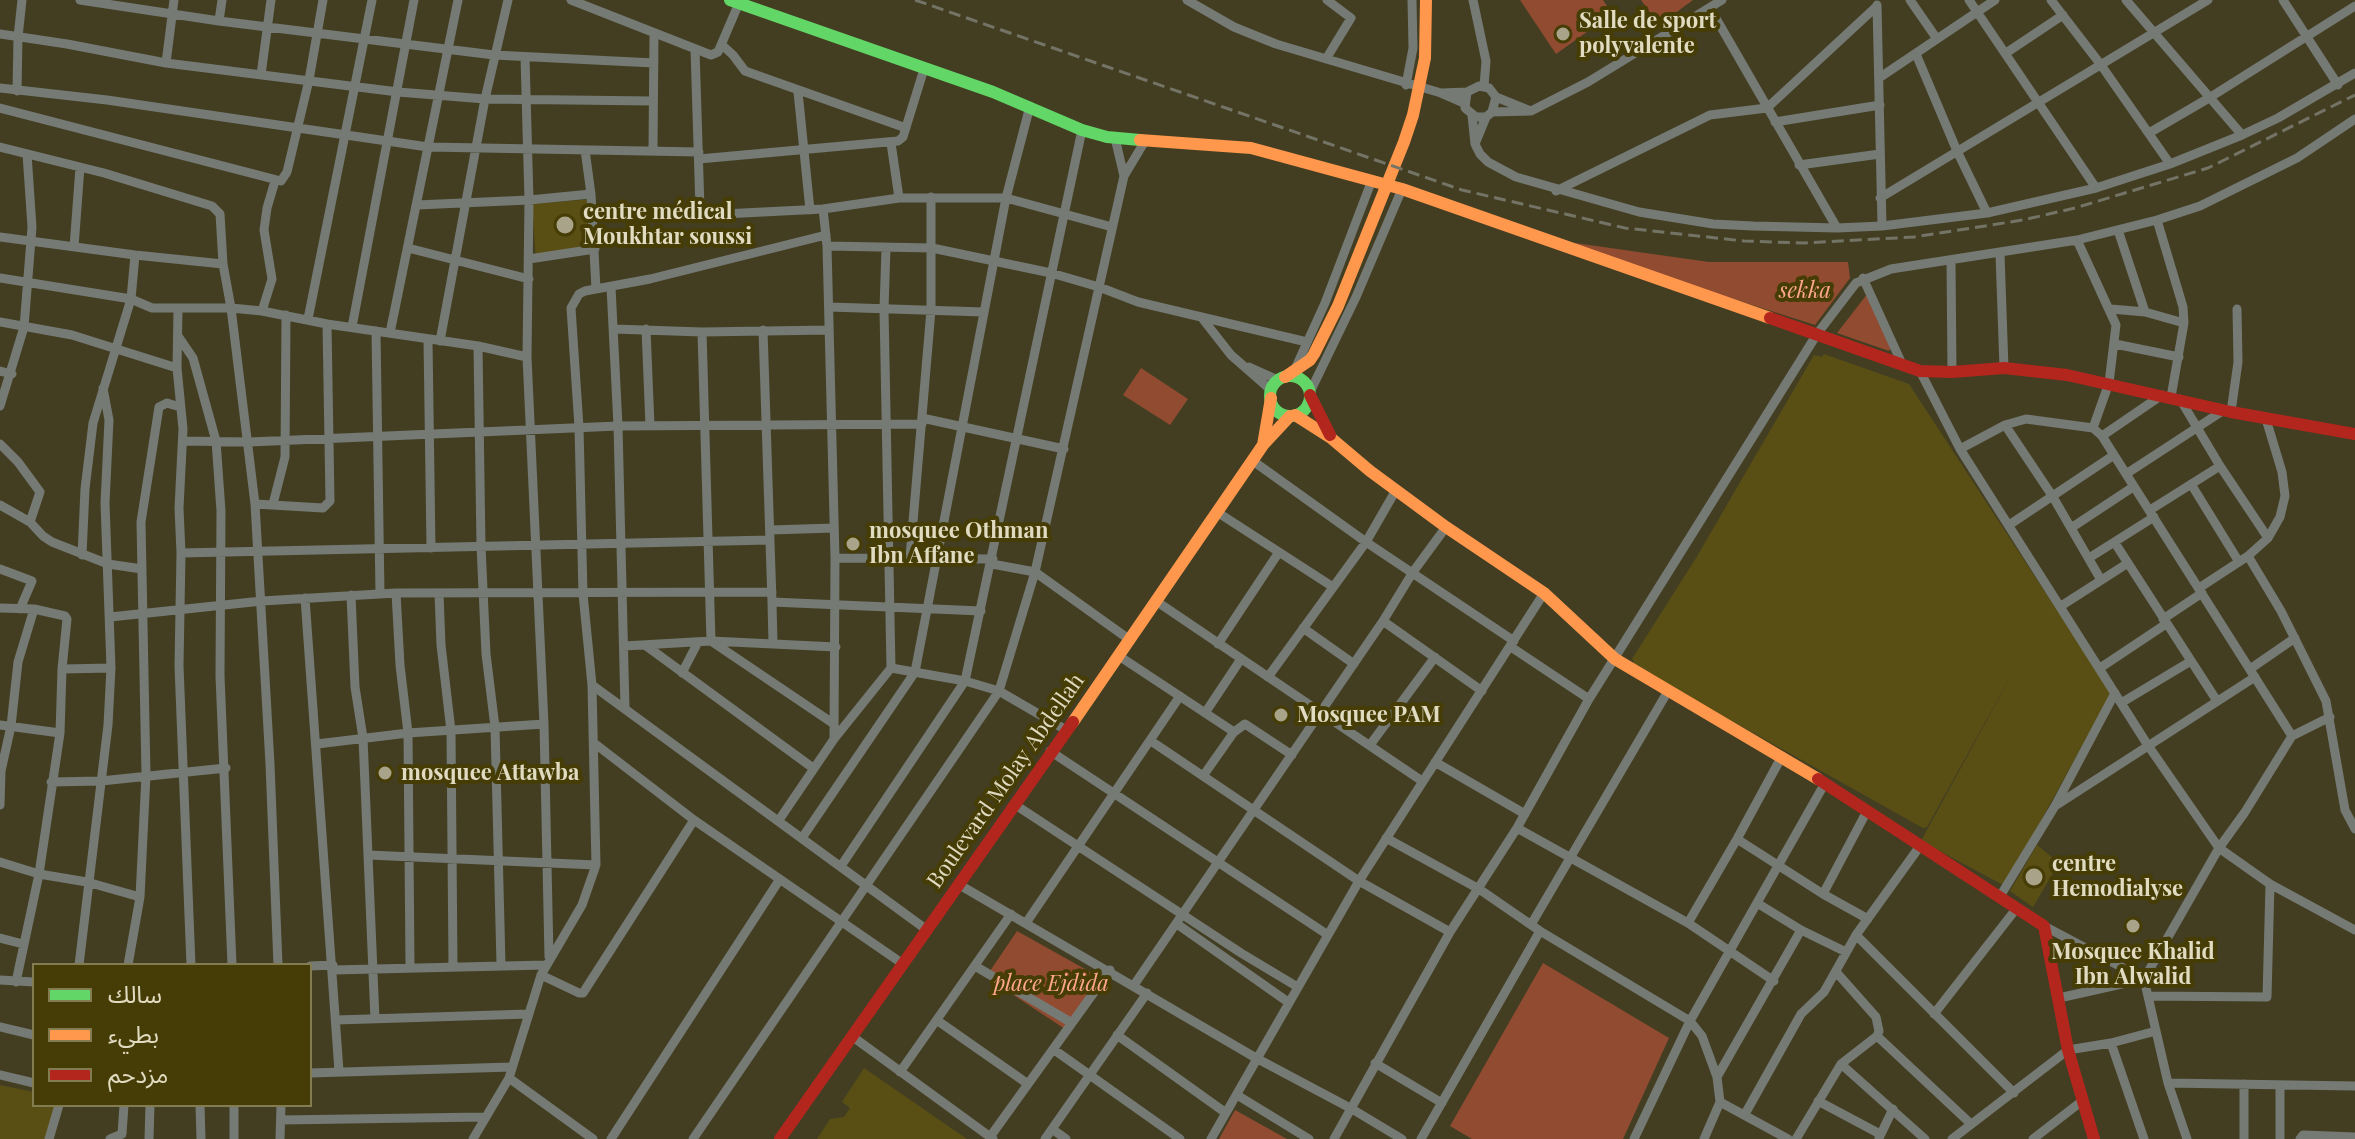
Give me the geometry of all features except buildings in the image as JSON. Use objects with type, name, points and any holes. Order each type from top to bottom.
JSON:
[{"type":"main road","points":[[1293,416],[1306,408],[1312,357],[1338,306],[1413,115],[1425,58],[1426,0]]},
{"type":"main road","points":[[734,2],[1030,106],[1082,130],[1115,138],[1251,148],[1402,189],[1920,371],[2004,368],[2039,371],[2109,383],[2266,419],[2355,434]]},
{"type":"main road","points":[[1312,357],[1280,383],[1277,411],[1293,416],[1331,438],[1446,527],[1544,593],[1615,659],[1782,756],[2044,926],[2068,1050],[2094,1139]]},
{"type":"main road","points":[[1280,383],[1297,377],[1309,391],[1331,438]]},
{"type":"main road","name":"Boulevard Molay Abdellah","points":[[1263,445],[1280,383]]},
{"type":"main road","name":"Boulevard Molay Abdellah","points":[[780,1139],[1263,445],[1293,416]]},
{"type":"street","points":[[17,91],[22,0]]},
{"type":"street","points":[[80,0],[113,3],[171,15],[448,50],[654,63]]},
{"type":"street","points":[[166,63],[174,0]]},
{"type":"street","points":[[219,21],[222,0]]},
{"type":"street","points":[[261,75],[271,0]]},
{"type":"street","points":[[0,108],[275,181],[283,180],[309,80],[323,0]]},
{"type":"street","points":[[308,319],[372,0]]},
{"type":"street","points":[[352,327],[414,0]]},
{"type":"street","points":[[390,333],[458,0]]},
{"type":"street","points":[[440,341],[485,99],[508,0]]},
{"type":"street","points":[[571,0],[586,2],[711,55],[718,52],[722,45],[734,2]]},
{"type":"street","points":[[1187,0],[1256,37],[1406,85],[1441,93],[1464,103],[1472,115],[1475,144],[1480,154],[1516,177],[1556,191],[1674,219],[1753,226],[1882,226],[1987,213],[2096,188],[2170,164],[2242,135],[2278,118],[2355,73]]},
{"type":"street","points":[[1326,59],[1351,18],[1327,0]]},
{"type":"street","points":[[1406,85],[1413,48],[1412,0]]},
{"type":"street","points":[[1473,0],[1486,61],[1484,86]]},
{"type":"street","points":[[1472,115],[1531,111],[1588,82],[1722,0]]},
{"type":"street","points":[[1910,0],[1937,39]]},
{"type":"street","points":[[1969,0],[2096,188]]},
{"type":"street","points":[[1879,78],[1995,0]]},
{"type":"street","points":[[2051,0],[2170,164]]},
{"type":"street","points":[[2126,0],[2242,135]]},
{"type":"street","points":[[1880,198],[2208,0]]},
{"type":"street","points":[[2283,0],[2338,85]]},
{"type":"street","points":[[1877,3],[1882,226]]},
{"type":"street","points":[[1556,191],[1710,115],[1767,108],[1877,3]]},
{"type":"street","points":[[2149,133],[2308,36],[2351,4]]},
{"type":"street","points":[[1710,8],[1837,228]]},
{"type":"street","points":[[2006,53],[2063,15]]},
{"type":"street","points":[[653,150],[654,33]]},
{"type":"street","points":[[0,34],[166,63],[398,92],[485,99],[653,101]]},
{"type":"street","points":[[722,45],[736,57],[745,71],[906,128]]},
{"type":"street","points":[[695,49],[703,215],[823,209],[899,198],[1006,198],[1112,227]]},
{"type":"street","points":[[1916,54],[1987,213]]},
{"type":"street","points":[[525,57],[529,200],[527,357],[544,724],[545,966]]},
{"type":"street","points":[[0,88],[107,100],[428,147],[653,150],[699,155],[891,143],[901,139],[906,128],[924,69]]},
{"type":"street","points":[[1441,93],[1467,92],[1484,86],[1496,97],[1531,111]]},
{"type":"street","points":[[798,92],[810,210]]},
{"type":"street","points":[[1464,103],[1467,92]]},
{"type":"street","points":[[1475,144],[1496,97]]},
{"type":"street","points":[[1775,122],[1880,105]]},
{"type":"street","points":[[802,838],[915,672],[1006,198],[1030,106]]},
{"type":"street","points":[[1334,1139],[1450,932],[1517,828],[1589,699],[1817,334],[1850,289],[1863,278],[1891,269],[2077,240],[2200,206],[2297,158],[2355,119]]},
{"type":"street","points":[[841,866],[965,681],[1082,130]]},
{"type":"street","points":[[1115,138],[1124,176]]},
{"type":"street","points":[[693,1139],[999,691],[1035,572],[1124,176],[1145,141]]},
{"type":"street","points":[[891,143],[899,198]]},
{"type":"street","points":[[0,147],[212,206],[220,214],[223,264],[249,442],[259,551],[278,963]]},
{"type":"street","points":[[585,150],[591,194],[596,289]]},
{"type":"street","points":[[1,398],[12,374],[24,327],[31,241],[27,154]]},
{"type":"street","points":[[1799,165],[1880,154]]},
{"type":"street","points":[[74,247],[80,167]]},
{"type":"street","points":[[1202,317],[1231,355],[1280,383],[1307,342],[1325,303],[1372,180]]},
{"type":"street","points":[[262,311],[272,279],[264,230],[275,181]]},
{"type":"street","points":[[1309,391],[1356,297],[1402,189]]},
{"type":"street","points":[[417,205],[591,194]]},
{"type":"street","points":[[910,557],[931,310],[931,197]]},
{"type":"street","points":[[823,209],[827,241],[836,605],[834,739]]},
{"type":"street","points":[[2102,436],[2171,397],[2184,323],[2182,300],[2157,220]]},
{"type":"street","points":[[2118,230],[2145,312]]},
{"type":"street","points":[[0,237],[223,264]]},
{"type":"street","points":[[2077,240],[2116,325],[2109,383],[2093,428]]},
{"type":"street","points":[[473,1139],[510,1072],[545,966],[582,905],[596,865],[592,685],[583,594],[579,427],[571,308],[579,294],[827,241],[886,248],[932,248],[1051,273],[1138,302],[1307,342]]},
{"type":"street","points":[[408,248],[529,279]]},
{"type":"street","points":[[779,820],[834,739],[891,668],[884,309],[886,248]]},
{"type":"street","points":[[529,259],[595,249]]},
{"type":"street","points":[[2000,254],[2004,368]]},
{"type":"street","points":[[82,555],[85,489],[93,423],[131,299],[135,255]]},
{"type":"street","points":[[1951,260],[1952,372]]},
{"type":"street","points":[[0,278],[131,299],[152,308],[262,311],[327,324],[478,346],[527,357]]},
{"type":"street","points":[[1863,278],[1902,364]]},
{"type":"street","points":[[611,287],[625,708]]},
{"type":"street","points":[[829,307],[984,312]]},
{"type":"street","points":[[178,309],[177,368],[183,441],[179,508],[179,666],[191,963]]},
{"type":"street","points":[[2111,309],[2145,312],[2184,323]]},
{"type":"street","points":[[2126,474],[2228,411],[2238,362],[2237,309]]},
{"type":"street","points":[[273,504],[285,457],[286,315]]},
{"type":"street","points":[[0,322],[117,348],[177,368]]},
{"type":"street","points":[[255,504],[326,507],[331,497],[327,324]]},
{"type":"street","points":[[614,329],[702,332],[829,330]]},
{"type":"street","points":[[646,329],[650,426]]},
{"type":"street","points":[[763,330],[773,644]]},
{"type":"street","points":[[376,331],[380,594]]},
{"type":"street","points":[[702,332],[711,641]]},
{"type":"street","points":[[178,336],[193,358],[216,441],[222,554],[220,676],[232,963]]},
{"type":"street","points":[[428,340],[431,548]]},
{"type":"street","points":[[2115,344],[2179,357]]},
{"type":"street","points":[[478,346],[481,546],[486,654],[495,727],[501,965]]},
{"type":"street","points":[[0,371],[12,374]]},
{"type":"street","points":[[1920,371],[1960,449],[2147,744],[2219,848],[2270,884],[2355,930]]},
{"type":"street","points":[[79,963],[111,668],[105,503],[109,420],[103,388]]},
{"type":"street","points":[[2171,397],[2198,429],[2268,538]]},
{"type":"street","points":[[128,963],[140,897],[146,775],[141,522],[159,407],[167,403],[180,407]]},
{"type":"street","points":[[1960,449],[2005,425],[2026,419],[2093,428],[2102,436],[2292,736]]},
{"type":"street","points":[[2100,668],[2164,622],[2268,538],[2280,517],[2285,496],[2282,472],[2266,419]]},
{"type":"street","points":[[183,441],[249,442],[579,427],[922,421],[962,425],[1064,449]]},
{"type":"street","points":[[2005,425],[2053,497],[2101,580]]},
{"type":"street","points":[[0,444],[40,492],[30,522]]},
{"type":"street","points":[[2009,525],[2114,455]]},
{"type":"street","points":[[1253,461],[1589,699]]},
{"type":"street","points":[[2089,558],[2115,543],[2191,484],[2220,466]]},
{"type":"street","points":[[2191,484],[2295,638],[2322,691],[2330,717],[2345,810],[2355,829]]},
{"type":"street","points":[[2071,528],[2133,487]]},
{"type":"street","points":[[1268,677],[1366,542],[1396,490]]},
{"type":"street","points":[[1,507],[30,522],[43,536],[82,555],[108,564],[142,569]]},
{"type":"street","points":[[1217,512],[1333,587]]},
{"type":"street","points":[[1134,985],[1446,527]]},
{"type":"street","points":[[181,553],[708,543],[834,528]]},
{"type":"street","points":[[2115,543],[2217,701]]},
{"type":"street","points":[[1218,644],[1279,552]]},
{"type":"street","points":[[835,558],[910,557],[992,561],[1035,572],[1130,640]]},
{"type":"street","points":[[2061,606],[2128,563]]},
{"type":"street","points":[[0,569],[33,583],[20,609]]},
{"type":"street","points":[[110,617],[262,601],[396,593],[708,593],[836,605],[981,611]]},
{"type":"street","points":[[396,593],[408,733],[410,967]]},
{"type":"street","points":[[439,593],[441,645],[451,731],[453,966]]},
{"type":"street","points":[[1211,1139],[1296,986],[1359,881],[1544,593]]},
{"type":"street","points":[[351,595],[355,687],[363,738],[375,1019]]},
{"type":"street","points":[[305,598],[339,1071]]},
{"type":"street","points":[[1156,601],[1422,781]]},
{"type":"street","points":[[0,608],[34,609],[67,617],[60,733],[39,874],[16,982]]},
{"type":"street","points":[[0,805],[1,771],[11,726],[18,662],[34,609]]},
{"type":"street","points":[[1383,621],[1482,691]]},
{"type":"street","points":[[1303,628],[1354,664]]},
{"type":"street","points":[[2055,806],[2217,701],[2295,638]]},
{"type":"street","points":[[711,641],[834,724]]},
{"type":"street","points":[[624,646],[711,641],[836,647]]},
{"type":"street","points":[[682,673],[698,642]]},
{"type":"street","points":[[645,645],[813,768]]},
{"type":"street","points":[[1119,656],[1234,732]]},
{"type":"street","points":[[1370,745],[1435,657]]},
{"type":"street","points":[[1205,713],[1241,659]]},
{"type":"street","points":[[2121,703],[2191,661]]},
{"type":"street","points":[[62,669],[111,668]]},
{"type":"street","points":[[891,668],[965,681],[999,691],[1066,730]]},
{"type":"street","points":[[592,685],[927,930]]},
{"type":"street","points":[[1532,923],[1668,691]]},
{"type":"street","points":[[1999,898],[2055,806],[2115,693]]},
{"type":"street","points":[[1026,923],[1180,696]]},
{"type":"street","points":[[2187,1139],[2168,1083],[2144,979],[2219,848],[2292,736],[2330,717]]},
{"type":"street","points":[[317,744],[408,733],[544,724]]},
{"type":"street","points":[[1203,776],[1240,725],[1245,724],[1292,755]]},
{"type":"street","points":[[0,725],[60,733]]},
{"type":"street","points":[[1151,741],[1359,881],[1450,932]]},
{"type":"street","points":[[594,743],[694,820],[903,964]]},
{"type":"street","points":[[1050,751],[1328,935]]},
{"type":"street","points":[[1688,923],[1782,756]]},
{"type":"street","points":[[1435,762],[1525,814]]},
{"type":"street","points":[[51,782],[101,781],[226,768]]},
{"type":"street","points":[[1634,1139],[1690,1021],[1825,783]]},
{"type":"street","points":[[1014,804],[1296,986]]},
{"type":"street","points":[[1823,894],[1867,811]]},
{"type":"street","points":[[312,966],[545,966],[583,993],[694,820]]},
{"type":"street","points":[[1517,828],[1688,923],[1774,981]]},
{"type":"street","points":[[1386,838],[1479,889],[1540,931],[1690,1021],[1702,1036],[1717,1077],[1720,1102],[1704,1139]]},
{"type":"street","points":[[1737,839],[1868,919]]},
{"type":"street","points":[[1745,1114],[1791,1029],[1801,1014],[1824,992],[1856,935],[1920,846]]},
{"type":"street","points":[[368,855],[596,865]]},
{"type":"street","points":[[0,862],[140,897]]},
{"type":"street","points":[[611,1139],[780,879]]},
{"type":"street","points":[[958,884],[1256,1058],[1402,1139]]},
{"type":"street","points":[[2148,996],[2267,997],[2270,884]]},
{"type":"street","points":[[1757,903],[1801,930],[1846,952]]},
{"type":"street","points":[[1934,1014],[2016,909]]},
{"type":"street","points":[[900,1072],[1011,914]]},
{"type":"street","points":[[1177,924],[1288,1002]]},
{"type":"street","points":[[2044,926],[2144,979]]},
{"type":"street","points":[[1717,1077],[1801,930]]},
{"type":"street","points":[[1421,1139],[1540,931]]},
{"type":"street","points":[[1856,935],[2014,1093]]},
{"type":"street","points":[[0,938],[23,944]]},
{"type":"street","points":[[1234,965],[1241,953]]},
{"type":"street","points":[[975,966],[1072,1023]]},
{"type":"street","points":[[853,1037],[992,1138],[1110,970]]},
{"type":"street","points":[[1837,973],[1876,1017],[1877,1036],[1971,1124]]},
{"type":"street","points":[[2059,998],[2144,979]]},
{"type":"street","points":[[0,993],[1,980],[32,982]]},
{"type":"street","points":[[1045,1139],[1147,993]]},
{"type":"street","points":[[336,1020],[529,1014]]},
{"type":"street","points":[[938,1021],[1028,1084]]},
{"type":"street","points":[[0,1027],[32,1035]]},
{"type":"street","points":[[1952,1139],[2068,1050],[2156,1031]]},
{"type":"street","points":[[1117,1035],[1226,1113]]},
{"type":"street","points":[[1796,1139],[1841,1064],[1877,1036]]},
{"type":"street","points":[[2111,1043],[2144,1139]]},
{"type":"street","points":[[1053,1049],[1180,1139]]},
{"type":"street","points":[[1375,1063],[1442,1103]]},
{"type":"street","points":[[1841,1064],[1925,1139]]},
{"type":"street","points":[[312,1073],[510,1072],[593,1139]]},
{"type":"street","points":[[0,1075],[32,1083]]},
{"type":"street","points":[[2168,1083],[2355,1086]]},
{"type":"street","points":[[2244,1084],[2244,1139]]},
{"type":"street","points":[[2280,1085],[2280,1139]]},
{"type":"street","points":[[1237,1095],[1309,1139]]},
{"type":"street","points":[[1818,1101],[1879,1137],[1893,1109]]},
{"type":"street","points":[[2033,1139],[2046,1135],[2082,1101]]},
{"type":"street","points":[[1720,1102],[1788,1139]]},
{"type":"street","points":[[49,1139],[58,1107]]},
{"type":"street","points":[[110,1139],[122,1134],[124,1107]]},
{"type":"street","points":[[149,1139],[150,1107]]},
{"type":"street","points":[[200,1107],[201,1139]]},
{"type":"street","points":[[234,1107],[234,1139]]},
{"type":"street","points":[[280,1139],[281,1107]]},
{"type":"street","points":[[281,1120],[484,1117]]},
{"type":"street","points":[[1052,1129],[1066,1139]]},
{"type":"street","points":[[2300,1139],[2303,1135],[2355,1137]]},
{"type":"shaded area","name":"centre médical Moukhtar soussi","points":[[594,199],[598,245],[536,260],[532,204]]},
{"type":"shaded area","points":[[1824,354],[1909,384],[2111,693],[2005,886],[1921,841],[2023,654],[1927,827],[1923,828],[1632,665],[1632,659],[1696,558],[1814,355],[1822,357]]},
{"type":"shaded area","name":"centre Hemodialyse","points":[[2037,845],[2059,863],[2033,907],[2010,891]]},
{"type":"shaded area","points":[[864,1068],[967,1139],[817,1139],[830,1119],[844,1117],[850,1108],[842,1102]]},
{"type":"shaded area","points":[[0,1085],[32,1092],[32,1107],[57,1107],[50,1139],[0,1139]]},
{"type":"green space","name":"Salle de sport polyvalente","points":[[1520,0],[1603,0],[1612,14],[1556,54]]},
{"type":"green space","points":[[1641,0],[1693,0],[1659,25]]},
{"type":"green space","name":"sekka","points":[[1575,243],[1709,262],[1848,262],[1850,278],[1815,325],[1574,248]]},
{"type":"green space","points":[[1868,293],[1891,348],[1889,351],[1837,333]]},
{"type":"green space","points":[[1141,368],[1188,399],[1170,425],[1123,395]]},
{"type":"green space","name":"place Ejdida","points":[[1017,931],[1101,978],[1065,1029],[986,977]]},
{"type":"green space","points":[[1543,963],[1669,1038],[1623,1139],[1472,1139],[1450,1126]]},
{"type":"green space","points":[[1235,1110],[1287,1139],[1219,1139]]},
{"type":"railway","points":[[915,0],[1462,190],[1625,228],[1744,241],[1804,243],[1914,237],[2023,220],[2075,208],[2208,168],[2355,95]]},
{"type":"traffic: fast","points":[[730,0],[993,92],[1082,130],[1107,137],[1140,140]]},
{"type":"traffic: fast","points":[[1290,376],[1304,382],[1310,396],[1304,410],[1290,416],[1276,410],[1270,396],[1276,382],[1290,376]]},
{"type":"traffic: slow","points":[[1285,377],[1314,354],[1338,306],[1404,142],[1425,58],[1426,0]]},
{"type":"traffic: slow","points":[[1140,140],[1251,148],[1402,189],[1770,318]]},
{"type":"traffic: slow","points":[[1263,445],[1271,398]]},
{"type":"traffic: slow","points":[[1295,415],[1331,438],[1446,527],[1544,593],[1615,659],[1818,779]]},
{"type":"traffic: slow","points":[[1073,722],[1263,445],[1290,416]]},
{"type":"traffic: jam","points":[[1770,318],[1920,371],[2004,368],[2067,375],[2231,412],[2355,434]]},
{"type":"traffic: jam","points":[[1310,395],[1330,435]]},
{"type":"traffic: jam","points":[[780,1139],[1073,722]]},
{"type":"traffic: jam","points":[[1818,779],[2044,926],[2068,1050],[2094,1139]]},
{"type":"place","name":"Salle de sport polyvalente","points":[[1563,34]]},
{"type":"place","name":"centre médical Moukhtar soussi","points":[[565,225]]},
{"type":"place","name":"mosquee Othman Ibn Affane","points":[[853,544]]},
{"type":"place","name":"Mosquee PAM","points":[[1281,715]]},
{"type":"place","name":"mosquee Attawba","points":[[385,773]]},
{"type":"place","name":"centre Hemodialyse","points":[[2034,877]]},
{"type":"place","name":"Mosquee Khalid Ibn Alwalid","points":[[2133,926]]}]
